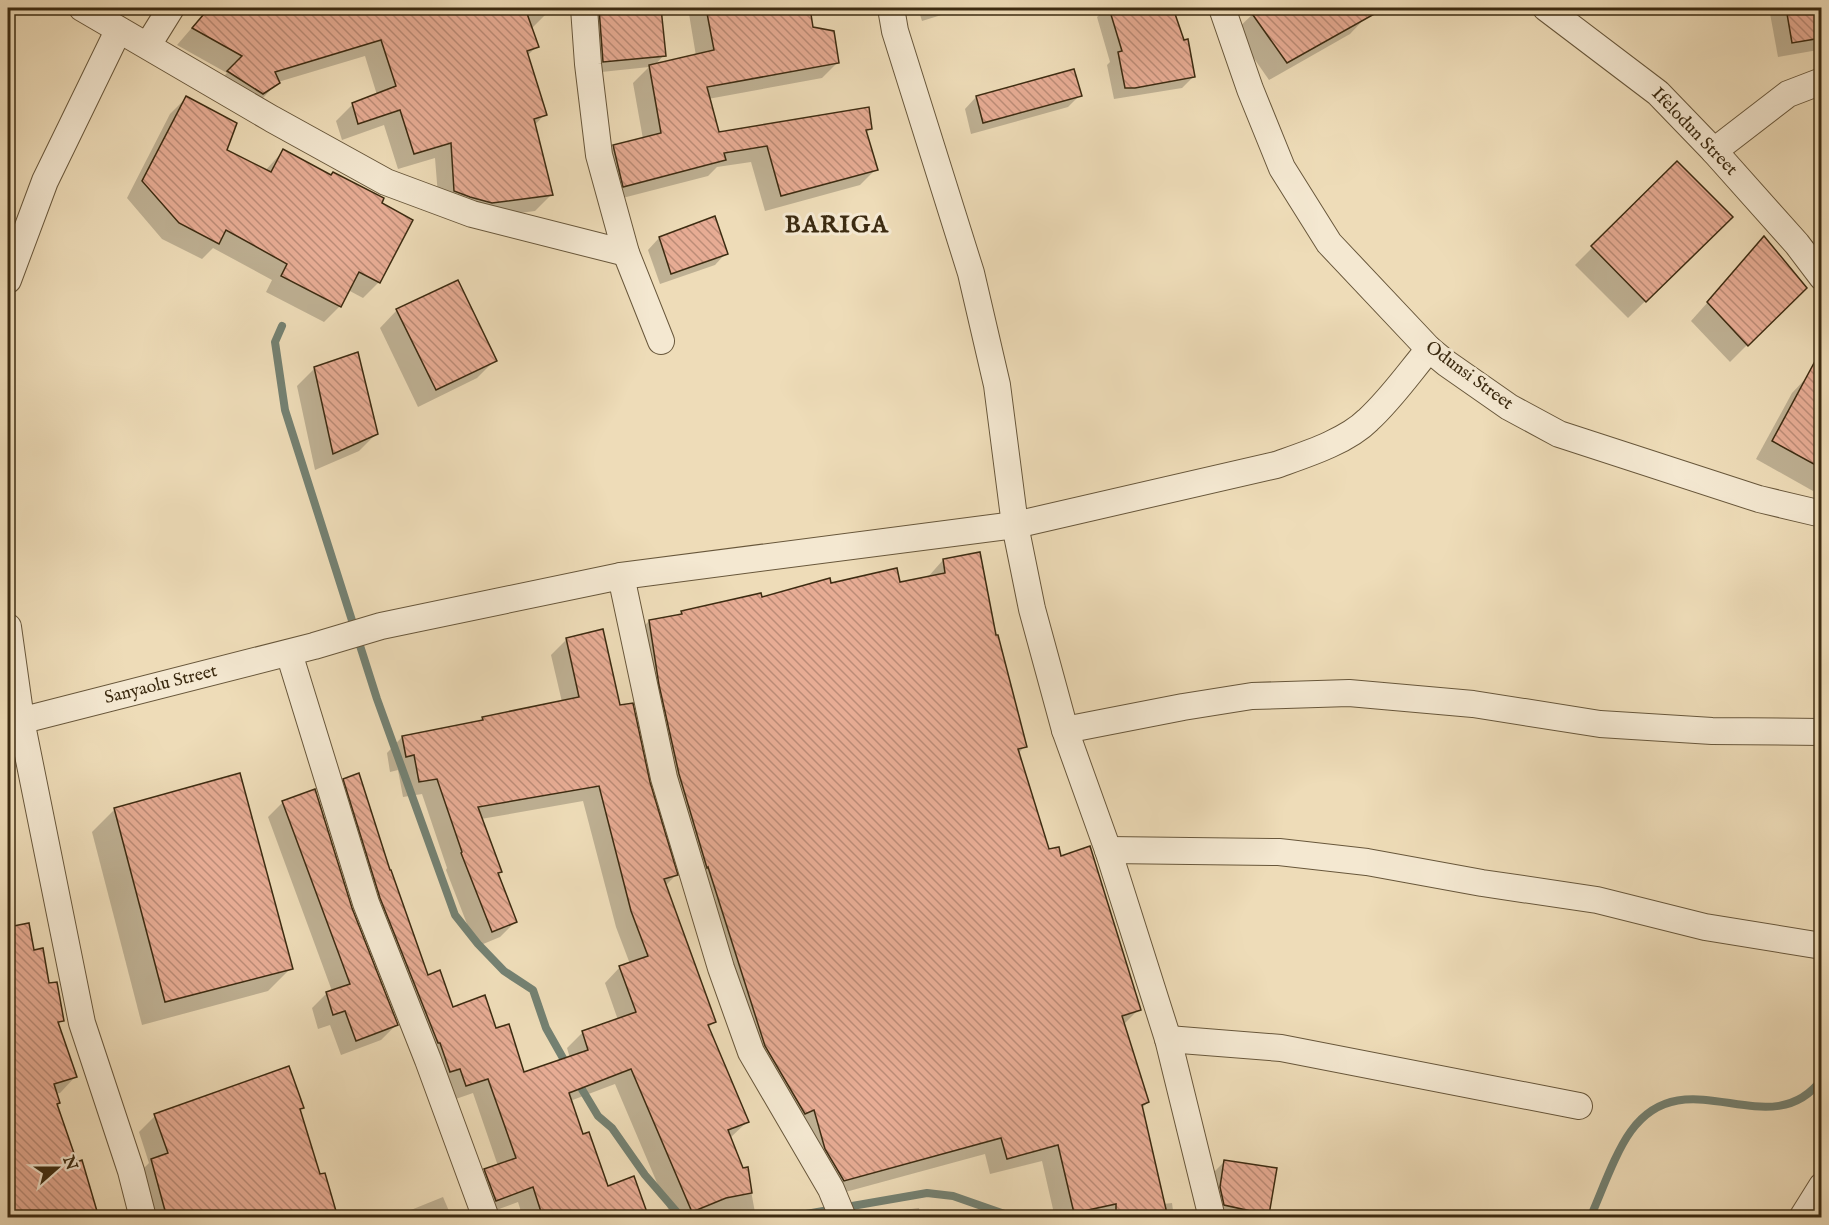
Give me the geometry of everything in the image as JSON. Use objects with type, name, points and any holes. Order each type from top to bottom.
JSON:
[{"type":"street","points":[[82,8],[118,31],[148,45],[272,119],[386,182],[472,214],[626,253]]},
{"type":"street","points":[[148,45],[171,8]]},
{"type":"street","points":[[584,8],[598,155],[626,253],[661,341]]},
{"type":"street","points":[[891,8],[895,31],[971,273],[997,385],[1015,525],[1032,609],[1065,730],[1108,850],[1168,1040],[1212,1218]]},
{"type":"street","name":"Odunsi Street","points":[[1222,8],[1250,89],[1282,168],[1329,243],[1429,349],[1509,407],[1559,434],[1759,499],[1821,514]]},
{"type":"street","name":"Ifelodun Street","points":[[1546,8],[1658,93],[1714,151],[1797,244],[1821,277]]},
{"type":"street","points":[[8,280],[45,181],[118,31]]},
{"type":"street","points":[[1714,151],[1788,94],[1821,81]]},
{"type":"street","name":"Sanyaolu Street","points":[[14,722],[289,653],[381,626],[621,576],[1015,525],[1276,465],[1311,453],[1367,422],[1429,349]]},
{"type":"street","points":[[621,576],[663,778],[721,968],[751,1052],[831,1189],[843,1218]]},
{"type":"street","points":[[8,627],[14,722],[82,1023],[131,1171],[143,1218]]},
{"type":"street","points":[[289,653],[366,903],[420,1039],[486,1218]]},
{"type":"street","points":[[1065,730],[1252,696],[1349,693],[1473,704],[1600,724],[1712,731],[1821,732]]},
{"type":"street","points":[[1108,850],[1279,852],[1367,862],[1482,883],[1597,900],[1705,927],[1821,946]]},
{"type":"street","points":[[1168,1040],[1281,1048],[1579,1106]]},
{"type":"street","points":[[1802,1218],[1821,1186]]},
{"type":"building","points":[[209,8],[525,8],[539,47],[527,51],[547,115],[534,119],[553,195],[492,203],[470,197],[454,191],[451,143],[414,154],[400,110],[358,124],[352,103],[396,86],[381,40],[275,72],[280,83],[263,94],[227,71],[242,56],[192,28]]},
{"type":"building","points":[[599,8],[661,8],[666,56],[603,62]]},
{"type":"building","points":[[706,8],[810,8],[813,27],[834,31],[839,63],[707,87],[719,132],[869,107],[872,129],[866,130],[878,170],[781,196],[767,146],[724,153],[726,160],[623,187],[613,145],[661,133],[649,65],[714,50]]},
{"type":"building","points":[[1109,8],[1173,8],[1184,40],[1188,39],[1195,77],[1125,88],[1118,52],[1122,51]]},
{"type":"building","points":[[1248,8],[1385,8],[1287,63]]},
{"type":"building","points":[[1786,8],[1821,8],[1821,38],[1792,43]]},
{"type":"building","points":[[1074,69],[1082,96],[983,123],[976,96]]},
{"type":"building","points":[[186,96],[237,123],[227,150],[271,172],[283,149],[331,175],[333,172],[384,198],[382,203],[413,220],[380,283],[359,272],[341,307],[281,276],[287,264],[226,230],[219,244],[179,223],[142,181]]},
{"type":"building","points":[[1677,161],[1733,217],[1646,302],[1591,246]]},
{"type":"building","points":[[715,216],[728,254],[671,274],[659,237]]},
{"type":"building","points":[[1764,236],[1807,288],[1748,346],[1707,302]]},
{"type":"building","points":[[458,280],[497,361],[436,390],[396,309]]},
{"type":"building","points":[[1821,350],[1821,468],[1772,441]]},
{"type":"building","points":[[358,352],[378,434],[333,454],[314,367]]},
{"type":"building","points":[[980,552],[996,635],[998,635],[1027,747],[1018,749],[1049,849],[1059,847],[1061,856],[1090,846],[1141,1010],[1122,1016],[1149,1102],[1142,1105],[1168,1218],[1116,1218],[1116,1204],[1074,1213],[1058,1145],[1007,1159],[1001,1138],[844,1181],[825,1149],[814,1110],[805,1114],[765,1046],[679,774],[659,685],[649,620],[682,614],[681,611],[761,593],[762,597],[830,578],[831,583],[897,568],[900,582],[945,573],[943,559]]},
{"type":"building","points":[[603,629],[620,705],[633,703],[650,782],[678,875],[664,879],[716,1022],[708,1025],[749,1122],[728,1130],[743,1168],[748,1167],[752,1193],[726,1198],[692,1212],[631,1069],[569,1093],[583,1134],[589,1132],[608,1186],[634,1176],[649,1218],[543,1218],[533,1187],[496,1201],[484,1169],[516,1158],[488,1079],[466,1086],[460,1069],[450,1072],[380,898],[343,779],[359,773],[390,870],[428,975],[440,970],[453,1007],[485,995],[496,1028],[509,1024],[524,1072],[588,1050],[582,1031],[636,1012],[619,966],[648,956],[631,911],[599,786],[478,807],[502,872],[498,873],[517,922],[492,932],[461,853],[437,779],[419,782],[414,755],[406,757],[402,736],[483,720],[482,717],[579,697],[566,638]]},
{"type":"building","points":[[240,773],[293,969],[165,1002],[114,808]]},
{"type":"building","points":[[315,789],[352,908],[398,1025],[356,1041],[345,1011],[333,1015],[326,992],[350,984],[282,801]]},
{"type":"building","points":[[29,923],[34,950],[43,948],[49,983],[57,982],[64,1021],[58,1022],[77,1077],[54,1084],[60,1103],[57,1104],[77,1162],[82,1160],[99,1218],[8,1218],[8,927]]},
{"type":"building","points":[[289,1066],[304,1108],[300,1109],[320,1174],[325,1173],[338,1218],[167,1218],[151,1159],[168,1153],[154,1114]]},
{"type":"building","points":[[1224,1160],[1277,1168],[1269,1215],[1224,1205],[1220,1187]]},
{"type":"waterway","points":[[282,326],[275,342],[285,410],[377,699],[455,915],[504,971],[533,990],[546,1028],[568,1067]]},
{"type":"waterway","points":[[1590,1218],[1625,1140],[1653,1110],[1677,1101],[1702,1100],[1753,1106],[1778,1106],[1801,1098],[1822,1079]]},
{"type":"waterway","points":[[577,1081],[598,1116],[612,1128],[645,1175],[682,1218]]},
{"type":"waterway","points":[[783,1218],[927,1193],[953,1196],[1016,1218]]},
{"type":"district","name":"BARIGA","points":[[837,225]]}]
